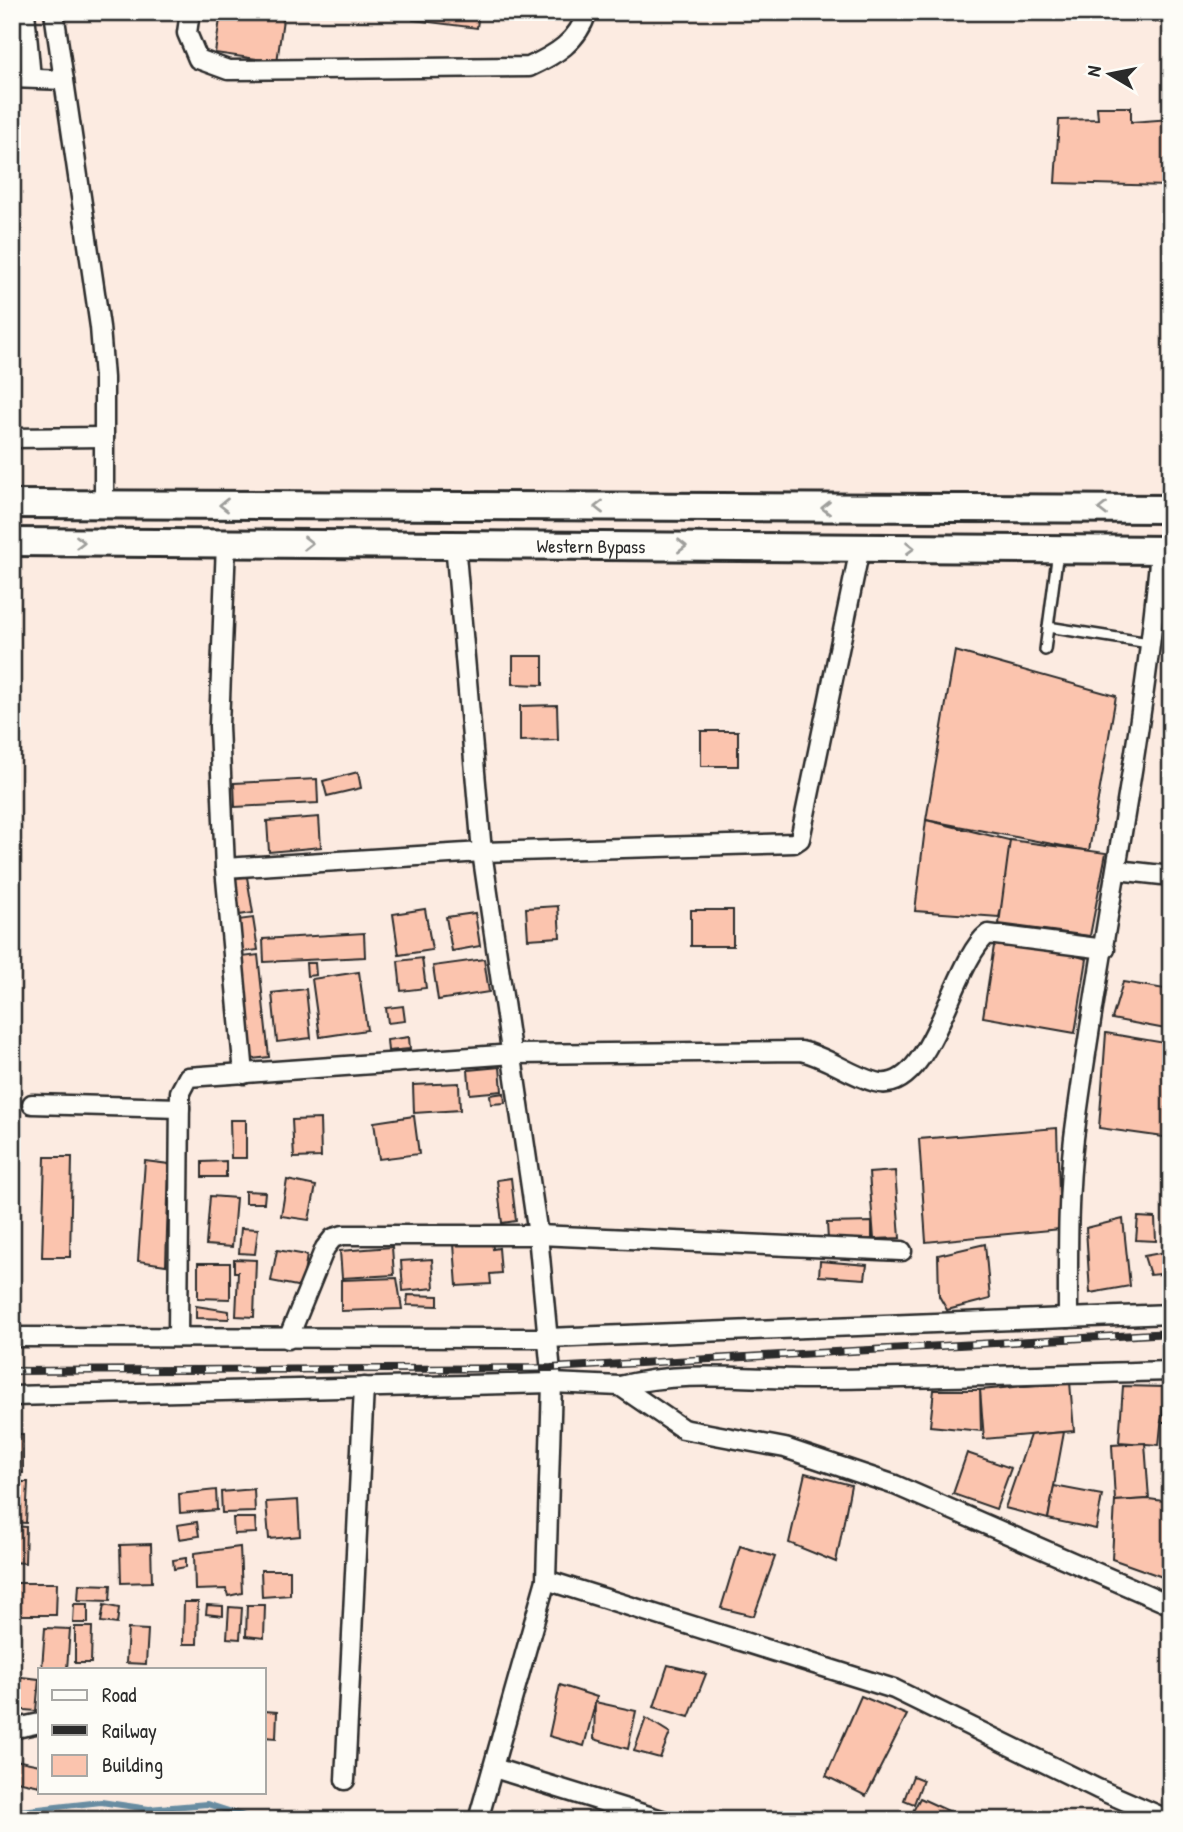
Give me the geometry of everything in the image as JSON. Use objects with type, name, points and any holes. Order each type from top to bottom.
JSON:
[{"type":"main road","name":"Western Bypass","points":[[12,504],[1171,509]]},
{"type":"main road","name":"Western Bypass","points":[[12,542],[1058,550],[1165,560]]},
{"type":"street","points":[[25,12],[21,78],[64,80]]},
{"type":"street","points":[[54,12],[100,327],[104,505]]},
{"type":"street","points":[[190,12],[187,33],[198,59],[228,71],[528,67],[561,52],[583,25],[586,12]]},
{"type":"street","points":[[1161,12],[1171,13]]},
{"type":"street","points":[[12,438],[104,437]]},
{"type":"street","points":[[226,543],[219,726],[225,868],[244,1074]]},
{"type":"street","points":[[455,544],[482,852],[514,1054],[538,1235],[552,1382],[546,1580],[478,1820]]},
{"type":"street","points":[[225,868],[482,852],[794,843],[800,839],[860,548]]},
{"type":"street","points":[[1068,1318],[1068,1221],[1074,1139],[1117,870],[1149,643],[1165,560]]},
{"type":"street","points":[[1117,870],[1171,876]]},
{"type":"street","points":[[178,1336],[180,1092],[188,1077],[514,1054],[801,1051],[819,1055],[877,1083],[900,1081],[920,1061],[972,950],[988,933],[1105,949]]},
{"type":"street","points":[[32,1104],[180,1108]]},
{"type":"street","points":[[288,1339],[325,1248],[333,1238],[343,1235],[538,1235],[902,1251]]},
{"type":"street","points":[[12,1337],[547,1338],[1171,1314]]},
{"type":"street","points":[[12,1396],[552,1382],[620,1386],[664,1378],[720,1376],[808,1379],[1171,1371]]},
{"type":"street","points":[[620,1386],[684,1429],[785,1448],[895,1485],[1171,1605]]},
{"type":"street","points":[[345,1780],[364,1387]]},
{"type":"street","points":[[546,1580],[884,1685],[1169,1820]]},
{"type":"street","points":[[12,1729],[38,1723]]},
{"type":"street","points":[[494,1768],[656,1819]]},
{"type":"lane","points":[[1045,650],[1058,550]]},
{"type":"lane","points":[[1048,627],[1149,643]]},
{"type":"building","points":[[221,12],[284,12],[277,62],[215,53]]},
{"type":"building","points":[[414,12],[479,12],[477,28],[413,20]]},
{"type":"building","points":[[1097,107],[1131,107],[1131,122],[1171,119],[1169,186],[1055,183],[1059,120],[1098,119]]},
{"type":"building","points":[[955,651],[1116,696],[1089,851],[926,820]]},
{"type":"building","points":[[513,656],[543,656],[543,685],[513,684]]},
{"type":"building","points":[[557,705],[558,740],[520,741],[520,706]]},
{"type":"building","points":[[701,731],[738,731],[738,766],[701,766]]},
{"type":"building","points":[[358,772],[361,788],[327,796],[323,781]]},
{"type":"building","points":[[317,779],[318,803],[235,807],[234,783]]},
{"type":"building","points":[[319,817],[321,847],[269,852],[267,821]]},
{"type":"building","points":[[926,820],[1017,842],[999,917],[915,911]]},
{"type":"building","points":[[1010,840],[1106,853],[1090,936],[999,924]]},
{"type":"building","points":[[247,877],[253,913],[239,915],[234,878]]},
{"type":"building","points":[[558,906],[560,937],[528,939],[526,908]]},
{"type":"building","points":[[425,909],[432,950],[399,955],[393,914]]},
{"type":"building","points":[[691,910],[733,910],[733,946],[691,946]]},
{"type":"building","points":[[475,913],[480,946],[452,951],[446,917]]},
{"type":"building","points":[[253,918],[258,950],[243,952],[238,920]]},
{"type":"building","points":[[364,933],[365,957],[264,962],[263,939]]},
{"type":"building","points":[[996,933],[1087,959],[1075,1033],[983,1017]]},
{"type":"building","points":[[258,955],[269,1057],[252,1059],[242,957]]},
{"type":"building","points":[[422,958],[426,988],[401,991],[398,961]]},
{"type":"building","points":[[484,959],[489,992],[438,1000],[433,966]]},
{"type":"building","points":[[306,963],[315,963],[316,975],[307,976]]},
{"type":"building","points":[[359,972],[367,1030],[320,1037],[312,979]]},
{"type":"building","points":[[1123,982],[1171,990],[1171,1030],[1112,1019]]},
{"type":"building","points":[[306,989],[311,1038],[277,1042],[272,993]]},
{"type":"building","points":[[403,1006],[405,1021],[388,1023],[386,1008]]},
{"type":"building","points":[[1106,1033],[1171,1044],[1171,1138],[1099,1128]]},
{"type":"building","points":[[409,1037],[410,1049],[388,1051],[387,1040]]},
{"type":"building","points":[[500,1067],[502,1091],[470,1094],[468,1070]]},
{"type":"building","points":[[459,1083],[460,1110],[414,1113],[413,1085]]},
{"type":"building","points":[[504,1093],[505,1103],[491,1104],[490,1095]]},
{"type":"building","points":[[12,1107],[15,1107],[17,1163],[12,1163]]},
{"type":"building","points":[[414,1116],[419,1154],[379,1159],[374,1122]]},
{"type":"building","points":[[320,1119],[321,1157],[294,1158],[292,1120]]},
{"type":"building","points":[[230,1120],[246,1120],[246,1158],[231,1158]]},
{"type":"building","points":[[1057,1128],[1060,1229],[926,1242],[919,1139]]},
{"type":"building","points":[[45,1157],[72,1157],[70,1257],[42,1257]]},
{"type":"building","points":[[145,1161],[169,1164],[166,1265],[138,1261]]},
{"type":"building","points":[[226,1161],[226,1177],[202,1177],[202,1162]]},
{"type":"building","points":[[895,1171],[900,1238],[874,1239],[869,1173]]},
{"type":"building","points":[[511,1178],[516,1221],[502,1223],[497,1180]]},
{"type":"building","points":[[287,1180],[316,1186],[309,1220],[281,1216]]},
{"type":"building","points":[[245,1191],[265,1192],[264,1203],[245,1203]]},
{"type":"building","points":[[210,1196],[236,1198],[232,1247],[206,1245]]},
{"type":"building","points":[[1138,1217],[1155,1218],[1156,1241],[1136,1240]]},
{"type":"building","points":[[1123,1219],[1130,1286],[1090,1293],[1086,1228]]},
{"type":"building","points":[[872,1222],[872,1239],[828,1240],[827,1223]]},
{"type":"building","points":[[241,1228],[258,1229],[255,1254],[239,1253]]},
{"type":"building","points":[[492,1242],[493,1249],[499,1248],[501,1273],[490,1274],[491,1284],[457,1286],[454,1244]]},
{"type":"building","points":[[985,1244],[990,1299],[947,1310],[939,1296],[938,1255]]},
{"type":"building","points":[[392,1247],[394,1275],[342,1278],[340,1251]]},
{"type":"building","points":[[277,1250],[307,1255],[302,1287],[271,1281]]},
{"type":"building","points":[[1171,1251],[1171,1273],[1150,1275],[1144,1256]]},
{"type":"building","points":[[234,1259],[256,1260],[254,1317],[236,1316],[238,1272],[234,1272]]},
{"type":"building","points":[[432,1259],[434,1288],[403,1291],[401,1261]]},
{"type":"building","points":[[820,1261],[867,1265],[865,1279],[819,1276]]},
{"type":"building","points":[[198,1263],[230,1263],[230,1299],[198,1298]]},
{"type":"building","points":[[397,1278],[402,1309],[341,1311],[341,1280]]},
{"type":"building","points":[[408,1295],[438,1296],[438,1306],[407,1305]]},
{"type":"building","points":[[196,1306],[229,1311],[229,1319],[196,1318]]},
{"type":"building","points":[[1070,1382],[1074,1431],[984,1439],[980,1390]]},
{"type":"building","points":[[1123,1386],[1165,1387],[1159,1445],[1119,1442]]},
{"type":"building","points":[[1170,1387],[1171,1422],[1161,1422]]},
{"type":"building","points":[[934,1390],[980,1390],[981,1431],[930,1426]]},
{"type":"building","points":[[1064,1432],[1048,1519],[1005,1508],[1030,1435]]},
{"type":"building","points":[[12,1434],[23,1434],[23,1473],[12,1473]]},
{"type":"building","points":[[1145,1443],[1149,1499],[1115,1501],[1112,1445]]},
{"type":"building","points":[[967,1453],[1011,1468],[996,1509],[953,1494]]},
{"type":"building","points":[[805,1473],[851,1485],[836,1562],[789,1543]]},
{"type":"building","points":[[12,1482],[28,1482],[26,1523],[12,1522]]},
{"type":"building","points":[[1054,1486],[1102,1495],[1096,1529],[1048,1519]]},
{"type":"building","points":[[254,1489],[255,1512],[222,1513],[221,1492]]},
{"type":"building","points":[[216,1490],[217,1510],[180,1513],[179,1494]]},
{"type":"building","points":[[1149,1499],[1171,1502],[1171,1580],[1112,1559],[1115,1501]]},
{"type":"building","points":[[298,1500],[300,1536],[269,1539],[266,1502]]},
{"type":"building","points":[[233,1518],[255,1518],[256,1533],[234,1534]]},
{"type":"building","points":[[197,1522],[199,1536],[179,1539],[177,1525]]},
{"type":"building","points":[[12,1526],[26,1527],[25,1563],[12,1562]]},
{"type":"building","points":[[151,1544],[152,1582],[121,1583],[120,1545]]},
{"type":"building","points":[[740,1546],[775,1557],[754,1616],[721,1608]]},
{"type":"building","points":[[240,1547],[242,1593],[228,1596],[226,1589],[195,1590],[194,1553]]},
{"type":"building","points":[[186,1558],[186,1567],[174,1569],[173,1560]]},
{"type":"building","points":[[261,1570],[290,1570],[290,1595],[262,1597]]},
{"type":"building","points":[[12,1583],[57,1583],[56,1615],[12,1615]]},
{"type":"building","points":[[79,1584],[111,1585],[110,1601],[78,1600]]},
{"type":"building","points":[[184,1602],[198,1602],[197,1644],[183,1644]]},
{"type":"building","points":[[74,1604],[88,1604],[88,1623],[73,1623]]},
{"type":"building","points":[[104,1605],[119,1608],[117,1624],[101,1622]]},
{"type":"building","points":[[207,1605],[223,1606],[223,1616],[206,1614]]},
{"type":"building","points":[[247,1605],[265,1605],[264,1638],[246,1636]]},
{"type":"building","points":[[229,1607],[242,1608],[240,1639],[227,1638]]},
{"type":"building","points":[[75,1627],[92,1627],[91,1663],[75,1663]]},
{"type":"building","points":[[45,1628],[70,1629],[67,1668],[42,1668]]},
{"type":"building","points":[[128,1629],[148,1630],[146,1664],[126,1663]]},
{"type":"building","points":[[668,1665],[706,1674],[689,1717],[654,1707]]},
{"type":"building","points":[[12,1676],[38,1679],[36,1711],[12,1709]]},
{"type":"building","points":[[560,1685],[597,1697],[584,1746],[549,1736]]},
{"type":"building","points":[[861,1696],[907,1715],[866,1796],[826,1776]]},
{"type":"building","points":[[595,1702],[636,1711],[628,1749],[594,1739]]},
{"type":"building","points":[[266,1711],[277,1712],[276,1738],[266,1737]]},
{"type":"building","points":[[646,1718],[670,1733],[660,1758],[634,1751]]},
{"type":"building","points":[[15,1760],[38,1765],[38,1786],[12,1780]]},
{"type":"building","points":[[913,1776],[923,1780],[914,1804],[904,1800]]},
{"type":"building","points":[[920,1798],[955,1814],[951,1820],[927,1820],[912,1813]]},
{"type":"building","points":[[867,1812],[892,1820],[865,1820]]},
{"type":"waterway","points":[[12,1812],[101,1802],[149,1809],[207,1804],[257,1820]]},
{"type":"railway","points":[[12,1371],[551,1368],[1171,1333]]}]
